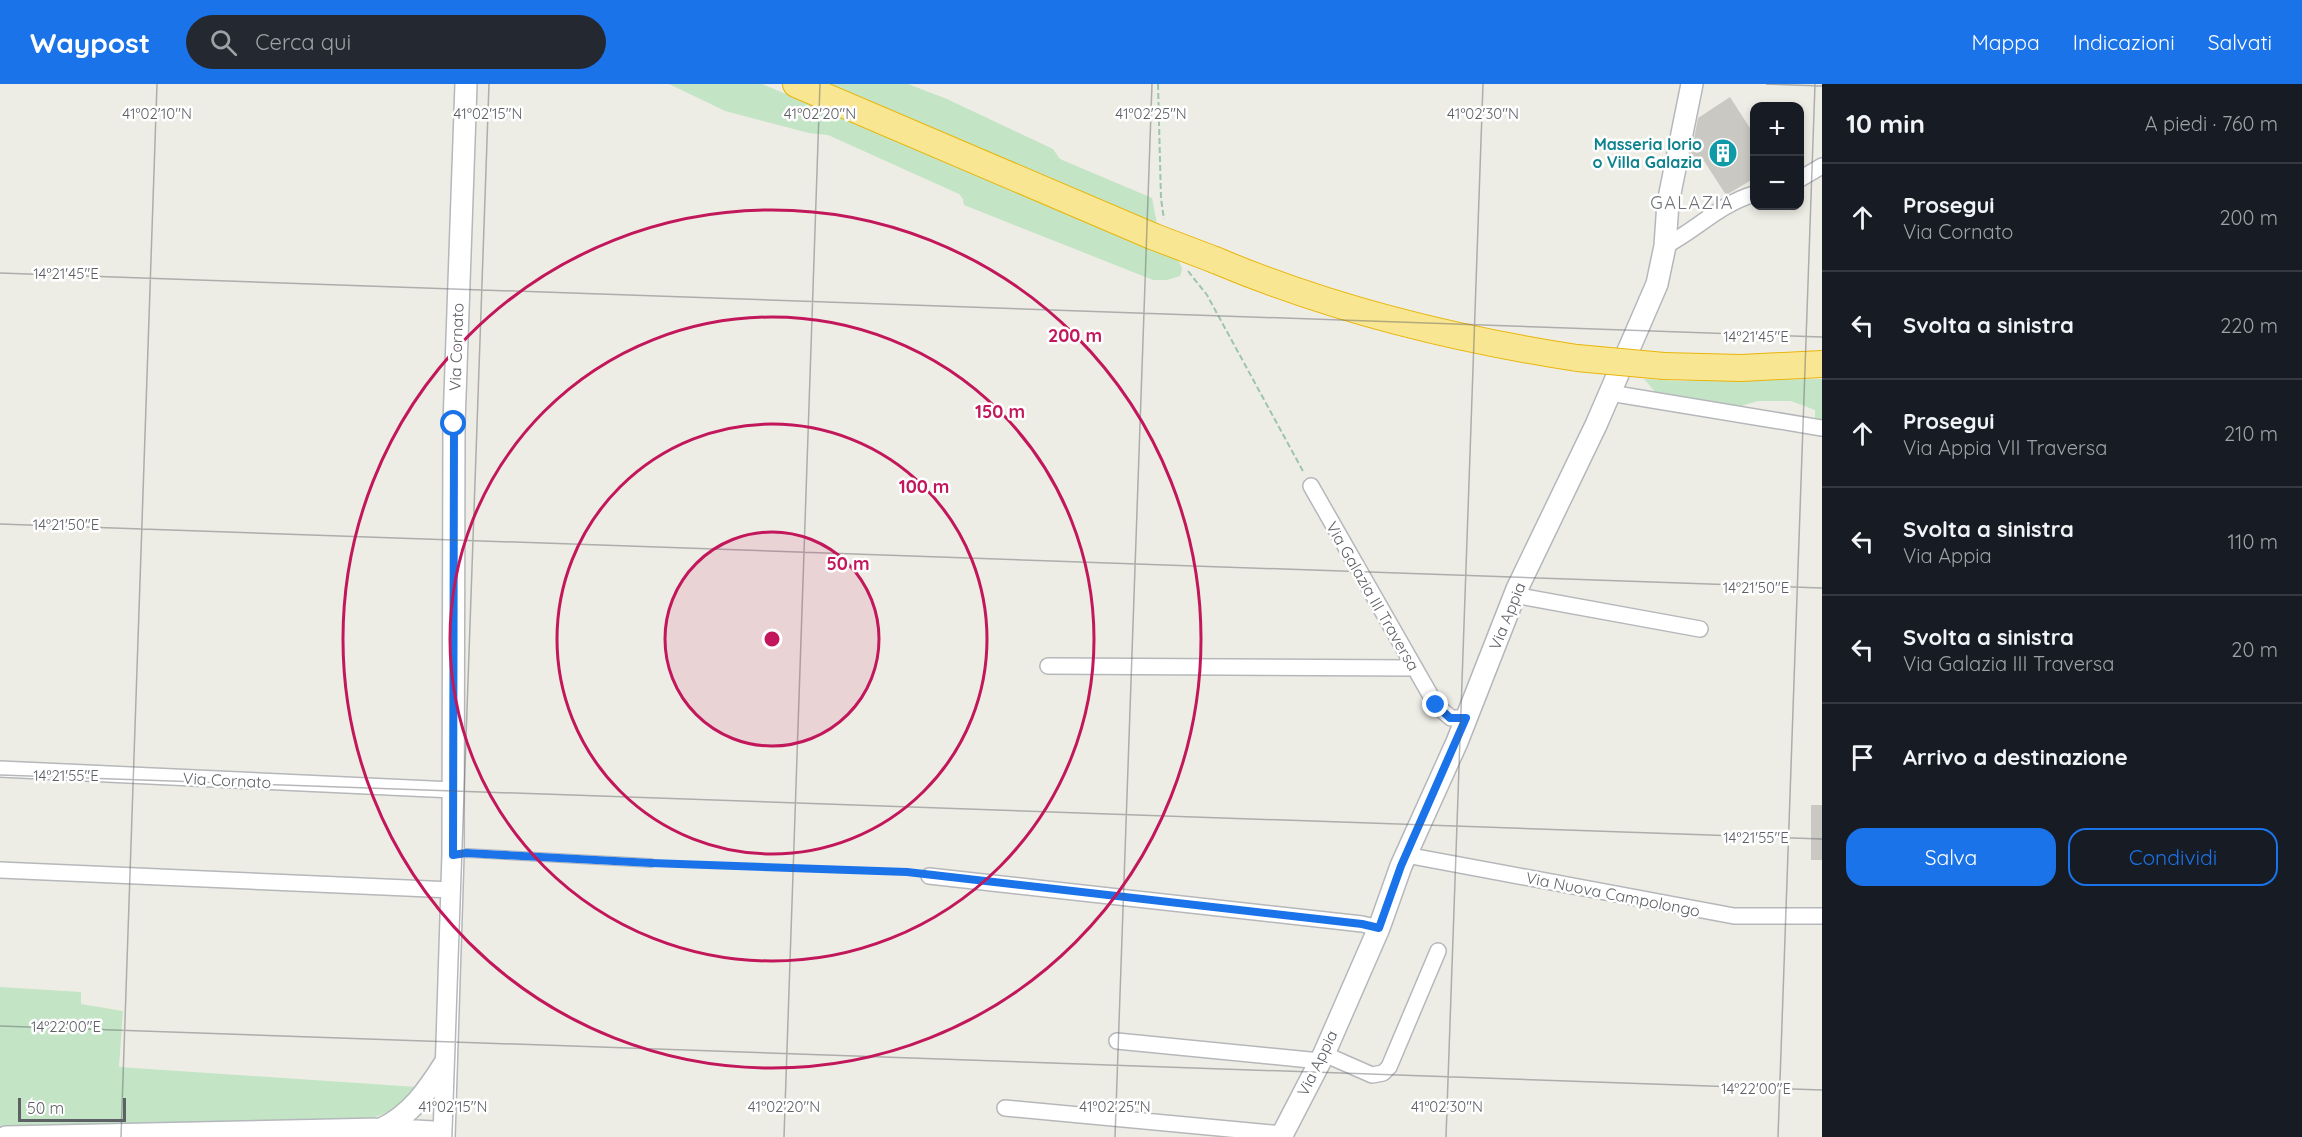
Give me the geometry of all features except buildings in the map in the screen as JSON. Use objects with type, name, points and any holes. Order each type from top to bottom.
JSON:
[{"type":"highway","points":[[796,84],[1158,229],[1215,260],[1255,277],[1348,309],[1468,339],[1577,358],[1664,366],[1742,368],[1822,364]]},
{"type":"street","name":"Via Cornato","points":[[444,1137],[453,855],[454,424],[466,84]]},
{"type":"street","name":"Via Appia","points":[[1282,1135],[1322,1058],[1379,928],[1406,855],[1466,718],[1514,595],[1610,393],[1657,284],[1665,246],[1668,203],[1692,84]]},
{"type":"street","points":[[1804,177],[1822,166]]},
{"type":"street","points":[[1665,246],[1682,237],[1725,205],[1750,196]]},
{"type":"street","points":[[1610,393],[1822,428]]},
{"type":"street","name":"Via Galazia III Traversa","points":[[1311,486],[1436,705],[1450,718],[1466,718]]},
{"type":"street","points":[[1514,595],[1700,629]]},
{"type":"street","points":[[1048,666],[1414,668]]},
{"type":"street","name":"Via Cornato","points":[[0,769],[453,790]]},
{"type":"street","name":"Via Nuova Campolongo","points":[[1406,855],[1734,916],[1822,916]]},
{"type":"street","points":[[0,870],[452,890]]},
{"type":"street","points":[[929,876],[1379,928]]},
{"type":"street","points":[[1117,1041],[1322,1058],[1372,1075],[1383,1074],[1389,1067],[1438,951]]},
{"type":"street","points":[[380,1129],[395,1122],[411,1109],[427,1091],[445,1063]]},
{"type":"street","points":[[1005,1108],[1282,1135]]},
{"type":"street","points":[[6,1137],[380,1129],[433,1132],[444,1137]]},
{"type":"lane","points":[[453,855],[478,853],[651,863]]},
{"type":"path","points":[[1158,84],[1161,199],[1158,229]]},
{"type":"path","points":[[1185,265],[1190,275],[1207,295],[1311,486]]},
{"type":"path","points":[[651,863],[907,872],[929,876]]},
{"type":"green space","points":[[669,84],[762,84],[1175,257],[1182,271],[1180,276],[1167,280],[1153,280],[964,205],[959,194],[828,135],[809,133],[725,111]]},
{"type":"green space","points":[[822,84],[908,84],[947,99],[1053,149],[1060,159],[1152,198],[1157,224]]},
{"type":"green space","points":[[1644,379],[1679,381],[1822,379],[1822,421],[1815,418],[1815,410],[1791,401],[1758,401],[1738,407],[1657,394]]},
{"type":"green space","points":[[0,987],[81,992],[81,1004],[123,1011],[119,1067],[417,1087],[395,1108],[367,1120],[0,1127]]},
{"type":"place","name":"Masseria Iorio o Villa Galazia","points":[[1723,153]]},
{"type":"district","name":"GALAZIA","points":[[1692,203]]},
{"type":"route","points":[[454,424],[453,855],[466,853],[651,863],[907,872],[1362,924],[1379,928],[1401,866],[1466,718],[1450,718],[1436,705]]}]
